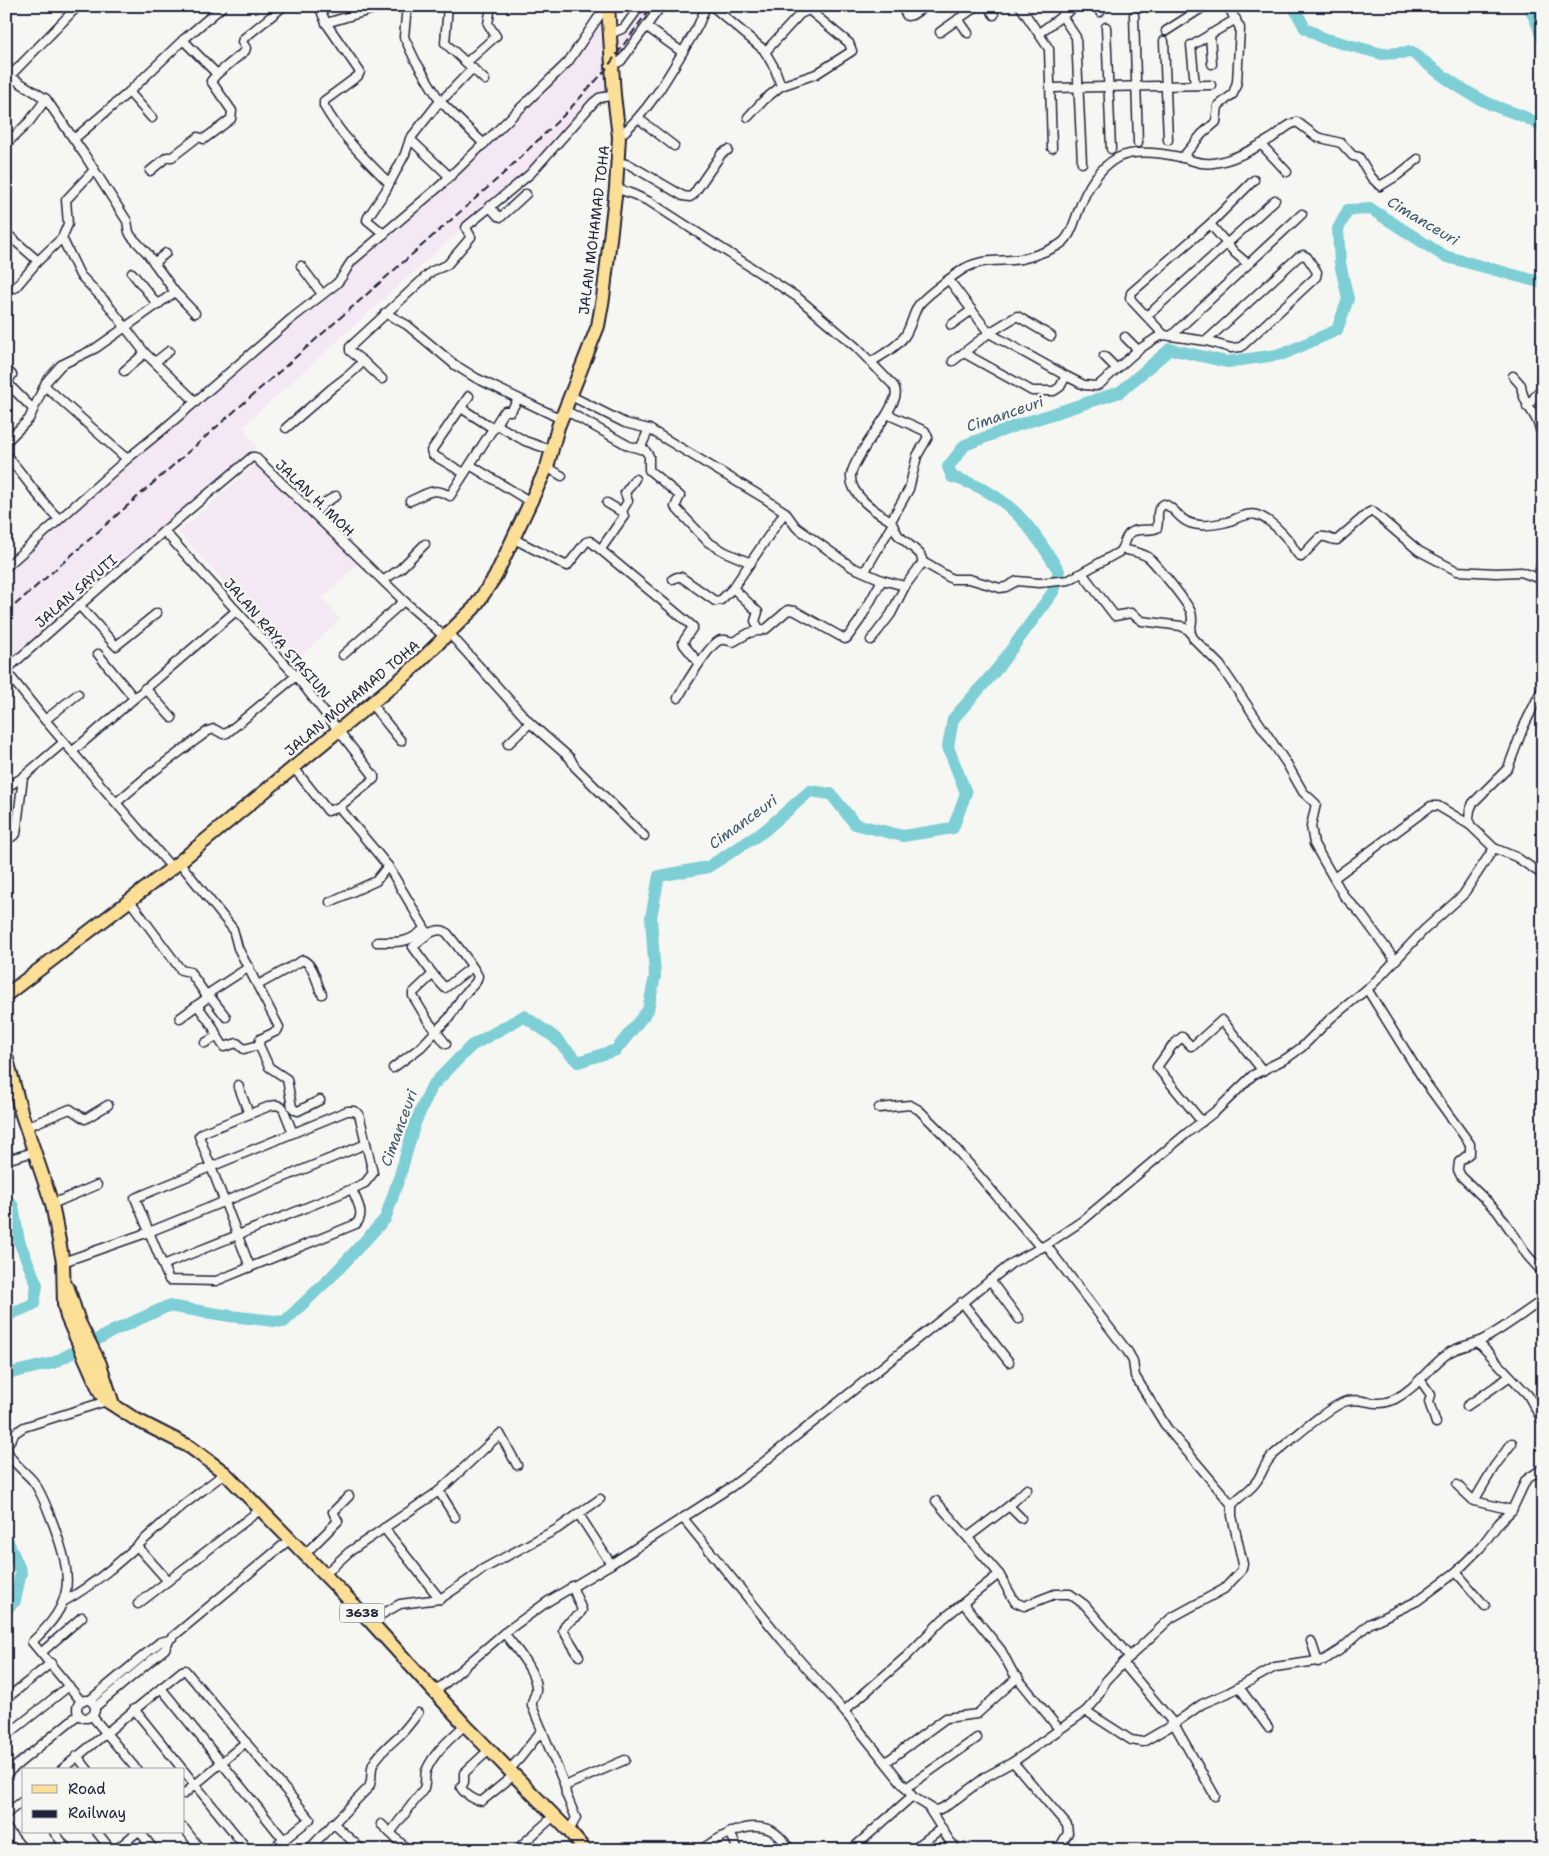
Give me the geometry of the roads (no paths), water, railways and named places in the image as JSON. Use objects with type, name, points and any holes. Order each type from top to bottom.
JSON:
[{"type":"main road","name":"JALAN MOHAMAD TOHA","points":[[6,995],[130,902],[340,731],[408,673],[474,608],[487,590],[514,539],[547,467],[563,415],[598,326],[616,188],[620,137],[614,95],[607,6]]},
{"type":"main road","points":[[6,1056],[26,1128],[52,1204],[64,1262]]},
{"type":"main road","name":"3638","points":[[64,1262],[65,1279],[75,1325],[95,1366],[96,1387],[111,1402],[136,1420],[190,1447],[225,1473],[370,1621],[465,1725],[569,1831],[585,1850]]},
{"type":"street","points":[[78,6],[8,75],[46,99],[127,221],[129,232],[175,292],[195,313]]},
{"type":"street","points":[[150,171],[167,157],[172,158],[198,137],[204,139],[231,119],[232,111],[210,81],[245,51],[243,39],[284,6]]},
{"type":"street","points":[[319,6],[326,23],[360,72],[324,101],[324,106],[340,131],[355,149],[389,183]]},
{"type":"street","points":[[326,23],[365,8],[384,6]]},
{"type":"street","points":[[407,6],[405,40],[443,99],[484,144]]},
{"type":"street","points":[[448,6],[445,43],[485,80]]},
{"type":"street","points":[[467,62],[496,36],[488,24],[491,6]]},
{"type":"street","points":[[6,567],[127,459],[336,284],[349,264],[484,144],[568,62],[607,6]]},
{"type":"street","points":[[610,34],[624,28],[640,6]]},
{"type":"street","points":[[611,64],[621,61],[661,6]]},
{"type":"street","points":[[620,137],[639,119],[660,91],[701,20],[705,6]]},
{"type":"street","points":[[712,6],[765,52],[775,69],[781,86]]},
{"type":"street","points":[[900,6],[907,16],[926,6]]},
{"type":"street","points":[[940,32],[977,6]]},
{"type":"street","points":[[988,6],[994,15]]},
{"type":"street","points":[[1166,31],[1205,6]]},
{"type":"street","points":[[1182,158],[1202,134],[1216,122],[1218,106],[1229,98],[1236,89],[1241,35],[1236,19],[1228,6]]},
{"type":"street","points":[[74,139],[129,92],[222,7]]},
{"type":"street","points":[[1022,7],[1049,49],[1052,148]]},
{"type":"street","points":[[1039,33],[1073,8]]},
{"type":"street","points":[[748,117],[781,86],[820,72],[834,61],[852,52],[849,43],[809,10],[800,14],[765,52]]},
{"type":"street","points":[[1134,15],[1138,144]]},
{"type":"street","points":[[1062,16],[1076,37],[1082,163]]},
{"type":"street","points":[[958,19],[968,33]]},
{"type":"street","points":[[1195,85],[1194,44],[1236,19]]},
{"type":"street","points":[[647,27],[682,52]]},
{"type":"street","points":[[1106,27],[1111,149]]},
{"type":"street","points":[[1210,34],[1212,64]]},
{"type":"street","points":[[184,40],[217,74]]},
{"type":"street","points":[[1164,41],[1168,140]]},
{"type":"street","points":[[384,234],[367,219],[380,200],[405,154],[410,139],[443,99],[473,68]]},
{"type":"street","points":[[1051,88],[1211,85]]},
{"type":"street","points":[[129,92],[152,118]]},
{"type":"street","points":[[382,379],[350,351],[350,347],[385,312],[432,271],[447,265],[471,236],[466,228],[467,226],[530,174],[594,102],[599,98],[614,95]]},
{"type":"street","points":[[6,144],[30,122],[46,99]]},
{"type":"street","points":[[639,119],[674,146]]},
{"type":"street","points":[[871,362],[900,341],[908,331],[915,312],[922,302],[965,268],[976,264],[1006,259],[1021,259],[1059,245],[1068,236],[1091,184],[1101,170],[1119,157],[1132,154],[1158,153],[1212,164],[1232,158],[1272,138],[1291,124],[1299,123],[1318,137],[1341,143],[1353,156],[1359,157],[1371,177],[1380,186],[1418,159]]},
{"type":"street","points":[[410,139],[449,176]]},
{"type":"street","points":[[1261,144],[1287,172]]},
{"type":"street","points":[[619,162],[630,165],[683,196],[690,197],[693,196],[722,153],[728,150]]},
{"type":"street","points":[[15,288],[38,261],[62,238],[68,224],[66,200],[94,170]]},
{"type":"street","points":[[1168,336],[1131,300],[1132,293],[1210,224],[1254,180]]},
{"type":"street","points":[[616,188],[635,194],[650,202],[797,297],[856,347],[893,385],[897,391],[888,414],[854,467],[851,480],[858,495],[891,523],[898,535],[920,554],[923,562],[952,579],[970,579],[996,587],[1006,587],[1018,581],[1048,582],[1073,578],[1122,549],[1126,539],[1132,532],[1157,528],[1158,512],[1160,506],[1164,504],[1169,506],[1182,519],[1199,525],[1216,524],[1256,514],[1272,522],[1301,557],[1320,537],[1324,536],[1333,541],[1337,540],[1372,511],[1424,554],[1457,571],[1521,572],[1543,580]]},
{"type":"street","points":[[489,206],[501,217],[526,194]]},
{"type":"street","points":[[1147,316],[1275,200]]},
{"type":"street","points":[[1168,336],[1302,214]]},
{"type":"street","points":[[1210,224],[1248,264]]},
{"type":"street","points":[[6,233],[38,261]]},
{"type":"street","points":[[62,238],[80,275],[106,302],[146,353],[196,402]]},
{"type":"street","points":[[154,263],[166,253]]},
{"type":"street","points":[[949,280],[989,333],[1084,385],[1096,386],[1138,350],[1156,338],[1168,336],[1231,348],[1242,346],[1316,277],[1317,272],[1307,257],[1303,255],[1298,257],[1206,342]]},
{"type":"street","points":[[301,266],[322,294]]},
{"type":"street","points":[[132,273],[158,305]]},
{"type":"street","points":[[6,442],[23,426],[50,377],[61,365],[96,348],[175,292]]},
{"type":"street","points":[[951,326],[972,310]]},
{"type":"street","points":[[385,312],[407,325],[455,364],[476,378],[518,399],[563,415],[629,446],[645,450],[648,456],[649,470],[680,496],[675,505],[676,509],[698,533],[712,545],[751,564]]},
{"type":"street","points":[[953,361],[989,333],[1014,317],[1019,316],[1051,336]]},
{"type":"street","points":[[1125,337],[1138,350]]},
{"type":"street","points":[[155,362],[169,351]]},
{"type":"street","points":[[124,370],[146,353]]},
{"type":"street","points":[[964,353],[1032,391],[1054,391],[1060,386],[1066,376]]},
{"type":"street","points":[[1104,356],[1116,368]]},
{"type":"street","points":[[286,428],[333,387],[347,378],[363,361]]},
{"type":"street","points":[[6,369],[12,375],[8,381],[11,387],[33,409]]},
{"type":"street","points":[[1513,376],[1521,385],[1521,391],[1527,407],[1539,426],[1543,440]]},
{"type":"street","points":[[45,386],[127,459]]},
{"type":"street","points":[[1527,407],[1542,388]]},
{"type":"street","points":[[464,473],[433,454],[432,451],[469,396]]},
{"type":"street","points":[[571,396],[624,423],[648,430],[764,498],[785,512],[796,527],[852,567],[882,580],[905,586]]},
{"type":"street","points":[[410,501],[435,490],[450,496],[503,413],[511,411],[518,399]]},
{"type":"street","points":[[461,408],[495,427],[525,441],[551,450]]},
{"type":"street","points":[[865,571],[909,489],[918,456],[928,437],[925,431],[888,414]]},
{"type":"street","points":[[640,449],[648,430]]},
{"type":"street","points":[[6,455],[59,519]]},
{"type":"street","name":"JALAN H. MOH","points":[[164,531],[252,457],[255,457],[404,601],[447,635],[530,723],[570,758],[575,767],[644,836]]},
{"type":"street","points":[[470,465],[530,501]]},
{"type":"street","points":[[547,467],[562,476]]},
{"type":"street","points":[[601,549],[624,516],[622,512],[628,500],[625,493],[636,479]]},
{"type":"street","points":[[314,514],[326,502],[336,496]]},
{"type":"street","points":[[607,503],[622,512]]},
{"type":"street","points":[[673,579],[681,577],[715,601],[720,600],[733,588],[751,564],[785,512]]},
{"type":"street","name":"JALAN SAYUTI","points":[[6,671],[78,605],[164,531]]},
{"type":"street","name":"JALAN RAYA STASIUN","points":[[164,531],[296,676],[374,776],[339,807]]},
{"type":"street","points":[[514,539],[567,566],[587,541],[590,541],[693,627],[683,642],[699,663]]},
{"type":"street","points":[[384,580],[426,544]]},
{"type":"street","points":[[1122,549],[1146,556],[1190,612],[1192,625],[1190,634],[1220,664],[1287,764],[1303,792],[1316,804],[1311,826],[1314,844],[1344,896],[1361,914],[1395,960]]},
{"type":"street","points":[[1543,554],[1540,570],[1543,580]]},
{"type":"street","points":[[871,640],[890,614],[905,586],[923,562]]},
{"type":"street","points":[[1082,573],[1115,616],[1131,613],[1142,621],[1180,626],[1190,631]]},
{"type":"street","points":[[678,698],[699,663],[720,640],[733,642],[749,633],[770,627],[786,611],[791,609],[846,639],[860,620],[882,580]]},
{"type":"street","points":[[733,588],[758,612],[755,621],[760,631]]},
{"type":"street","points":[[343,655],[404,601]]},
{"type":"street","points":[[78,605],[116,646],[157,614]]},
{"type":"street","points":[[73,751],[236,610]]},
{"type":"street","points":[[98,654],[134,698]]},
{"type":"street","points":[[6,671],[45,720],[117,802],[228,921],[235,934],[238,948],[249,966],[278,1027],[277,1031],[260,1039],[259,1045],[271,1069],[287,1080],[293,1109],[298,1111],[320,1100]]},
{"type":"street","points":[[117,802],[150,774],[208,731],[214,729],[224,734],[227,733],[296,676]]},
{"type":"street","points":[[1470,825],[1470,810],[1473,803],[1508,768],[1523,728],[1543,687]]},
{"type":"street","points":[[145,688],[172,718]]},
{"type":"street","points":[[45,720],[78,694]]},
{"type":"street","points":[[372,704],[401,741]]},
{"type":"street","points":[[508,744],[530,723]]},
{"type":"street","points":[[6,788],[24,777],[64,742]]},
{"type":"street","points":[[294,768],[326,810],[330,812],[339,807],[388,866],[426,931]]},
{"type":"street","points":[[6,841],[16,834],[24,777]]},
{"type":"street","points":[[1334,878],[1431,806],[1438,806],[1470,825],[1494,848],[1516,857],[1543,875]]},
{"type":"street","points":[[435,1692],[504,1633],[572,1586],[611,1564],[731,1487],[1012,1263],[1043,1247],[1103,1205],[1217,1110],[1253,1075],[1294,1053],[1336,1014],[1367,989],[1433,921],[1463,895],[1494,848]]},
{"type":"street","points":[[330,902],[376,881],[388,866]]},
{"type":"street","points":[[130,902],[181,970],[190,972],[206,996],[212,999],[226,1017]]},
{"type":"street","points":[[426,931],[413,948],[445,988],[472,967]]},
{"type":"street","points":[[377,942],[407,941],[426,931],[446,931],[472,967],[478,979],[462,997],[449,1018],[421,1047],[393,1068]]},
{"type":"street","points":[[258,985],[303,960],[312,969],[317,986],[322,994]]},
{"type":"street","points":[[180,1018],[206,996],[249,966]]},
{"type":"street","points":[[433,974],[413,993],[413,996],[428,1021],[446,1044]]},
{"type":"street","points":[[1367,989],[1425,1082],[1470,1144],[1470,1153],[1458,1166],[1461,1176],[1497,1211],[1527,1255],[1543,1273]]},
{"type":"street","points":[[197,1005],[213,1027],[224,1047],[237,1043],[244,1049],[259,1045]]},
{"type":"street","points":[[1202,1122],[1157,1067],[1176,1042],[1182,1037],[1191,1046],[1194,1045],[1222,1020],[1263,1071]]},
{"type":"street","points":[[205,1043],[217,1036]]},
{"type":"street","points":[[238,1085],[249,1114]]},
{"type":"street","points":[[26,1128],[70,1109],[85,1119],[108,1105]]},
{"type":"street","points":[[250,1267],[199,1136],[204,1132],[249,1114],[277,1105],[283,1108],[293,1133]]},
{"type":"street","points":[[879,1108],[910,1106],[919,1110],[946,1136],[1043,1247],[1128,1352],[1133,1361],[1135,1376],[1167,1428],[1232,1504],[1232,1516],[1242,1558],[1241,1571],[1231,1583],[1218,1593],[1171,1618],[1106,1681],[1094,1702],[1086,1711],[1013,1762],[987,1776],[948,1805],[938,1810],[928,1808]]},
{"type":"street","points":[[163,1265],[352,1188],[365,1183],[373,1173],[366,1144],[358,1114],[354,1111],[347,1111],[136,1198],[169,1280],[216,1281],[356,1224],[362,1214],[352,1188]]},
{"type":"street","points":[[64,1262],[149,1232],[366,1144]]},
{"type":"street","points":[[6,1160],[34,1152]]},
{"type":"street","points":[[52,1204],[97,1185]]},
{"type":"street","points":[[990,1280],[1019,1319]]},
{"type":"street","points":[[1232,1504],[1258,1480],[1269,1458],[1338,1404],[1350,1400],[1374,1404],[1385,1403],[1403,1394],[1421,1381],[1450,1353],[1478,1342],[1543,1300]]},
{"type":"street","points":[[962,1302],[1008,1362]]},
{"type":"street","points":[[1478,1342],[1530,1399],[1543,1422]]},
{"type":"street","points":[[1467,1406],[1509,1377]]},
{"type":"street","points":[[1421,1381],[1430,1395],[1429,1402],[1436,1423]]},
{"type":"street","points":[[81,1701],[32,1642],[50,1626],[63,1602],[67,1576],[60,1543],[47,1507],[34,1482],[6,1450],[11,1437],[24,1427],[111,1402]]},
{"type":"street","points":[[324,1575],[349,1552],[439,1491],[500,1434],[517,1465]]},
{"type":"street","points":[[1474,1501],[1494,1467],[1512,1443]]},
{"type":"street","points":[[1086,1711],[1131,1740],[1138,1742],[1148,1740],[1202,1704],[1239,1687],[1275,1667],[1318,1662],[1334,1654],[1369,1624],[1417,1601],[1456,1572],[1480,1548],[1499,1523],[1512,1510],[1524,1482],[1543,1468]]},
{"type":"street","points":[[63,1602],[81,1592],[102,1576],[182,1506],[225,1473]]},
{"type":"street","points":[[1457,1485],[1474,1501],[1512,1510]]},
{"type":"street","points":[[968,1538],[1009,1506],[1027,1489]]},
{"type":"street","points":[[439,1491],[455,1517]]},
{"type":"street","points":[[304,1554],[337,1523],[338,1519],[333,1512],[349,1496]]},
{"type":"street","points":[[370,1621],[400,1604],[440,1599],[483,1568],[548,1534],[600,1499]]},
{"type":"street","points":[[936,1501],[1000,1574],[1015,1602],[1024,1606],[1055,1594],[1066,1594],[1078,1599],[1130,1657]]},
{"type":"street","points":[[1009,1506],[1021,1518]]},
{"type":"street","points":[[138,1604],[261,1509]]},
{"type":"street","points":[[578,1513],[611,1564]]},
{"type":"street","points":[[683,1518],[913,1797],[928,1808],[957,1850]]},
{"type":"street","points":[[384,1528],[440,1599]]},
{"type":"street","points":[[95,1707],[165,1649],[169,1640],[289,1540]]},
{"type":"street","points":[[137,1546],[168,1581]]},
{"type":"street","points":[[1456,1572],[1486,1606]]},
{"type":"street","points":[[844,1711],[907,1656],[943,1619],[1000,1574]]},
{"type":"street","points":[[572,1586],[582,1610],[581,1614],[564,1625],[563,1628],[579,1656]]},
{"type":"street","points":[[963,1603],[1000,1650],[1007,1664],[1059,1729]]},
{"type":"street","points":[[42,1652],[82,1617]]},
{"type":"street","points":[[504,1633],[530,1670],[536,1691],[532,1700],[532,1706],[576,1818],[569,1831]]},
{"type":"street","points":[[90,1700],[95,1707],[95,1712],[92,1716],[84,1718],[79,1714],[77,1707],[81,1701],[90,1700],[160,1642],[169,1640]]},
{"type":"street","points":[[1311,1641],[1318,1662]]},
{"type":"street","points":[[6,1699],[51,1663]]},
{"type":"street","points":[[1123,1663],[1174,1724],[1215,1796]]},
{"type":"street","points":[[63,1768],[182,1671],[187,1671],[310,1819],[272,1850]]},
{"type":"street","points":[[886,1762],[946,1718],[977,1714],[1018,1677]]},
{"type":"street","points":[[6,1736],[69,1686]]},
{"type":"street","points":[[1239,1687],[1268,1727]]},
{"type":"street","points":[[161,1688],[284,1840]]},
{"type":"street","points":[[134,1710],[181,1768]]},
{"type":"street","points":[[308,1850],[369,1787],[372,1769],[376,1760],[418,1713]]},
{"type":"street","points":[[6,1774],[79,1714]]},
{"type":"street","points":[[92,1716],[135,1768]]},
{"type":"street","points":[[390,1833],[423,1790],[426,1772],[440,1750],[465,1725]]},
{"type":"street","points":[[489,1750],[464,1773],[464,1782],[461,1788],[475,1800],[482,1801],[511,1772],[542,1730]]},
{"type":"street","points":[[906,1788],[977,1738]]},
{"type":"street","points":[[185,1793],[246,1742]]},
{"type":"street","points":[[77,1756],[86,1768]]},
{"type":"street","points":[[565,1786],[625,1760]]},
{"type":"street","points":[[1013,1762],[1067,1825],[1068,1833],[1058,1850]]},
{"type":"street","points":[[185,1772],[248,1850]]},
{"type":"street","points":[[851,1850],[913,1797]]},
{"type":"street","points":[[6,1814],[22,1802]]},
{"type":"street","points":[[516,1850],[554,1816]]},
{"type":"street","points":[[333,1823],[362,1850]]},
{"type":"street","points":[[381,1824],[408,1850]]},
{"type":"street","points":[[700,1850],[730,1832],[754,1827],[770,1829],[791,1850]]},
{"type":"street","points":[[6,1828],[24,1850]]},
{"type":"street","points":[[918,1850],[919,1844],[942,1828]]},
{"type":"street","points":[[185,1829],[201,1850]]},
{"type":"street","points":[[730,1832],[738,1850]]},
{"type":"street","points":[[56,1834],[68,1850]]},
{"type":"street","points":[[99,1834],[111,1850]]},
{"type":"street","points":[[116,1850],[136,1834]]},
{"type":"street","points":[[141,1834],[154,1850]]},
{"type":"waterway","name":"Cimanceuri","points":[[1293,6],[1305,28],[1323,38],[1382,54],[1412,52],[1439,73],[1476,97],[1530,120],[1543,129]]},
{"type":"waterway","name":"Cimanceuri","points":[[1529,6],[1543,42]]},
{"type":"waterway","name":"Cimanceuri","points":[[6,1370],[15,1372],[53,1363],[113,1331],[168,1306],[284,1322],[333,1275],[385,1219],[415,1123],[432,1086],[471,1046],[524,1016],[554,1037],[578,1062],[616,1050],[648,1010],[655,976],[651,917],[659,876],[708,867],[763,832],[810,791],[831,794],[855,824],[903,836],[953,828],[966,793],[948,747],[953,719],[997,669],[1053,592],[1059,571],[1027,525],[1003,501],[988,492],[952,477],[948,467],[965,445],[1012,427],[1120,392],[1170,349],[1227,362],[1283,354],[1337,330],[1348,299],[1340,263],[1338,229],[1348,210],[1371,209],[1444,256],[1543,283]]},
{"type":"waterway","name":"Cimanceuri","points":[[6,1199],[13,1206],[19,1241],[37,1285],[34,1304],[6,1316]]},
{"type":"waterway","name":"Cimanceuri","points":[[6,1541],[21,1572],[15,1601],[6,1609]]},
{"type":"railway","points":[[6,613],[503,174],[563,116],[603,73],[652,6]]}]
